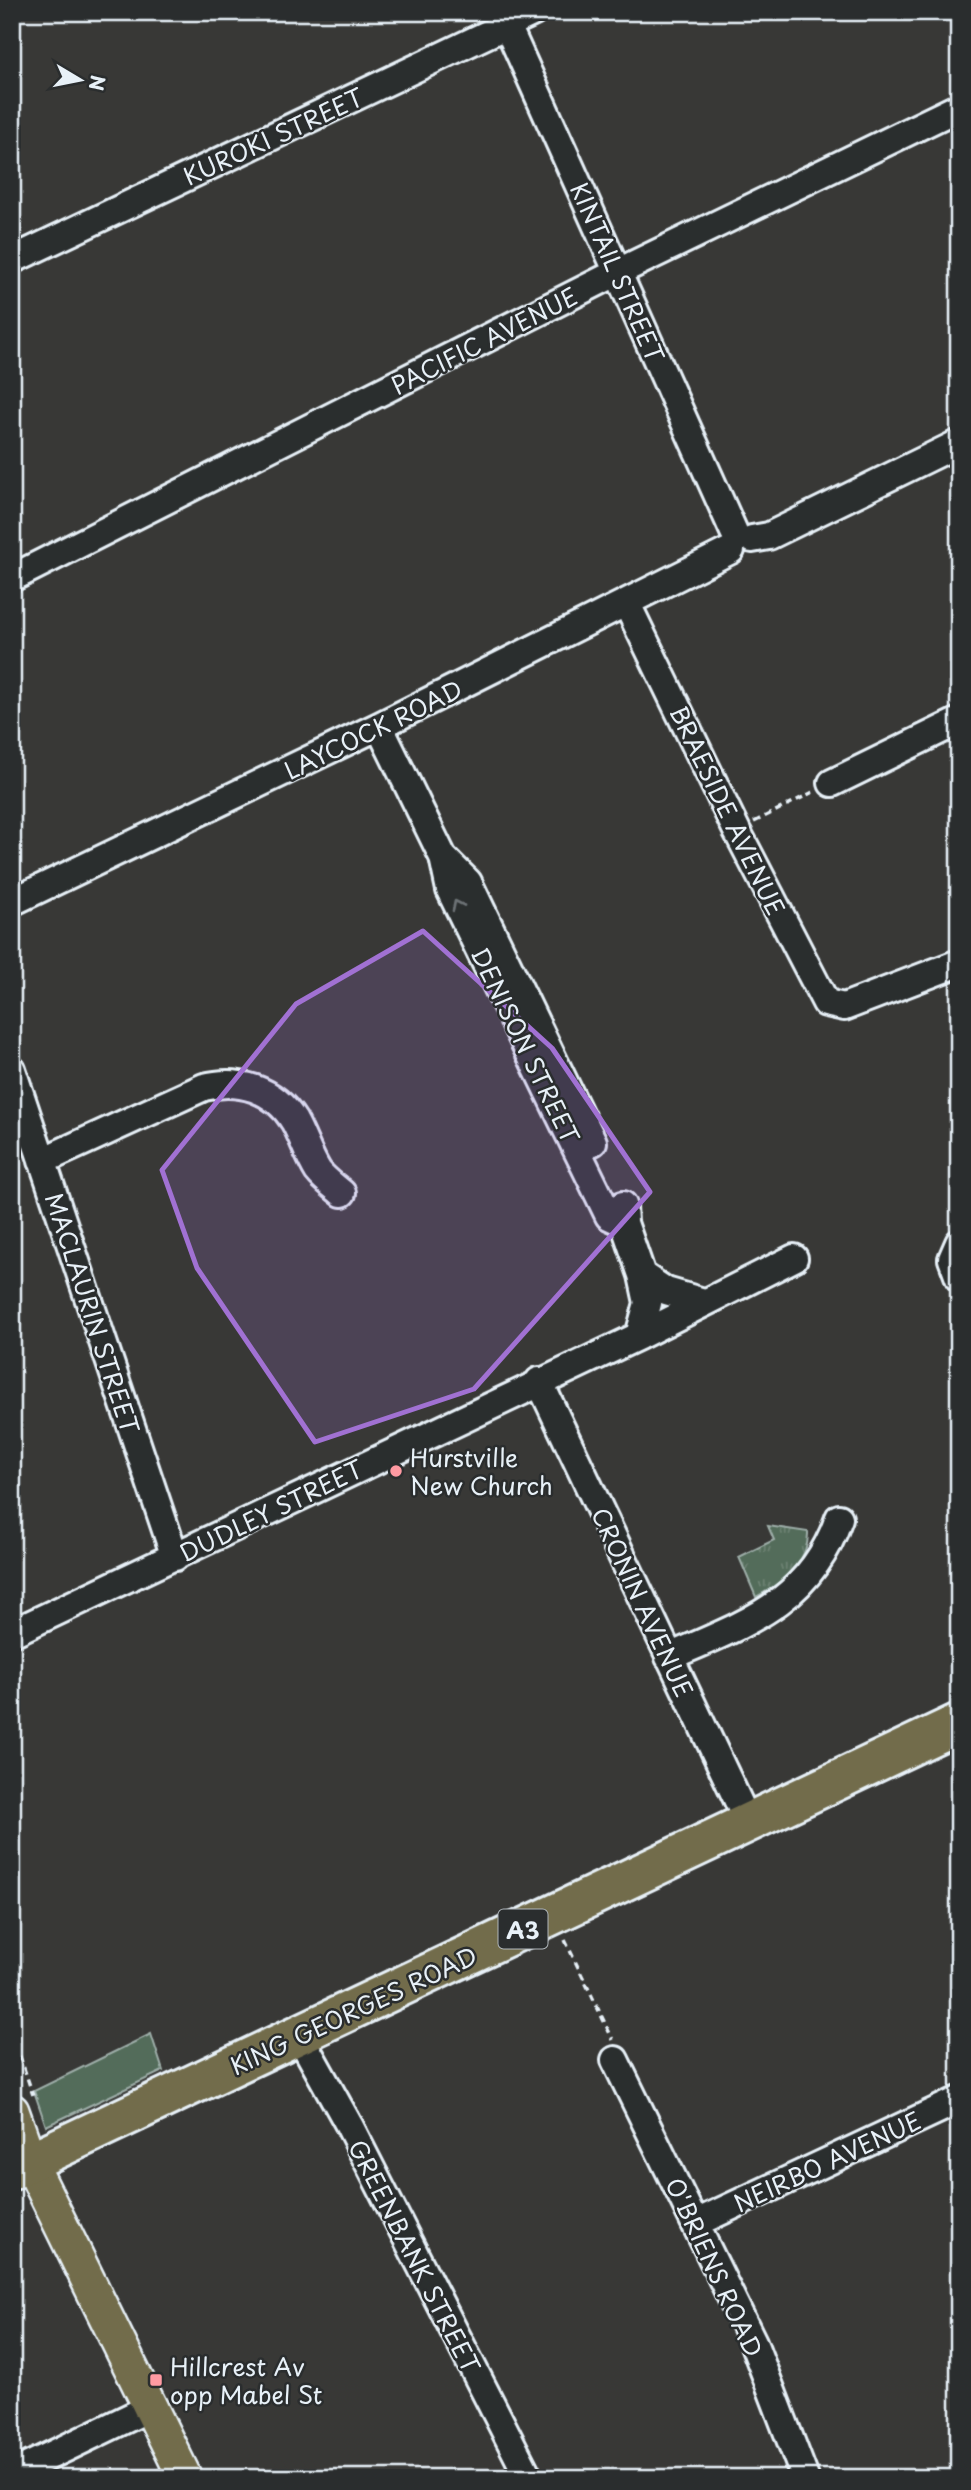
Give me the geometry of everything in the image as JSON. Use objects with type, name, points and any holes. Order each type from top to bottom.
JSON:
[{"type":"highway","name":"KING GEORGES ROAD","points":[[21,2166],[959,1723]]},
{"type":"main road","points":[[24,2109],[21,2166],[151,2407],[185,2478]]},
{"type":"street","name":"KUROKI STREET","points":[[12,260],[504,19],[534,12]]},
{"type":"street","name":"KINTAIL STREET","points":[[504,19],[739,540]]},
{"type":"street","name":"PACIFIC AVENUE","points":[[12,578],[618,272],[959,107]]},
{"type":"street","name":"LAYCOCK ROAD","points":[[12,902],[627,604],[739,540],[769,536],[959,443]]},
{"type":"street","name":"BRAESIDE AVENUE","points":[[627,604],[737,831],[826,1003],[838,1007],[935,975],[959,963]]},
{"type":"street","points":[[832,783],[959,720]]},
{"type":"street","name":"DENISON STREET","points":[[379,726],[443,857],[468,881],[625,1209],[624,1223],[642,1275],[648,1303],[639,1336]]},
{"type":"street","name":"MACLAURIN STREET","points":[[12,1070],[175,1557]]},
{"type":"street","points":[[42,1161],[204,1087],[229,1082],[257,1089],[284,1109],[293,1121],[318,1171],[342,1193]]},
{"type":"street","points":[[959,1243],[952,1259],[959,1278]]},
{"type":"street","name":"DUDLEY STREET","points":[[12,1633],[539,1381],[639,1336],[794,1258]]},
{"type":"street","points":[[642,1275],[666,1291],[704,1302]]},
{"type":"street","name":"CRONIN AVENUE","points":[[539,1381],[748,1822]]},
{"type":"street","points":[[669,1657],[760,1616],[796,1590],[826,1551],[839,1518]]},
{"type":"street","name":"GREENBANK STREET","points":[[299,2035],[355,2137],[528,2478]]},
{"type":"street","name":"O'BRIENS ROAD","points":[[615,2053],[752,2342],[805,2478]]},
{"type":"street","name":"NEIRBO AVENUE","points":[[696,2223],[959,2100]]},
{"type":"street","points":[[12,2474],[151,2407]]},
{"type":"path","points":[[737,831],[832,783]]},
{"type":"path","points":[[564,1938],[615,2053]]},
{"type":"path","points":[[12,2034],[24,2109]]},
{"type":"highlighted area","points":[[423,931],[552,1048],[650,1192],[474,1389],[315,1442],[197,1268],[162,1170],[296,1004]]},
{"type":"green space","points":[[768,1526],[808,1532],[807,1543],[799,1563],[792,1571],[775,1586],[756,1597],[739,1557],[774,1540]]},
{"type":"green space","points":[[151,2034],[163,2071],[46,2126],[34,2091]]},
{"type":"place","name":"Hurstville New Church","points":[[396,1471]]},
{"type":"place","name":"Hillcrest Av opp Mabel St","points":[[156,2380]]}]
